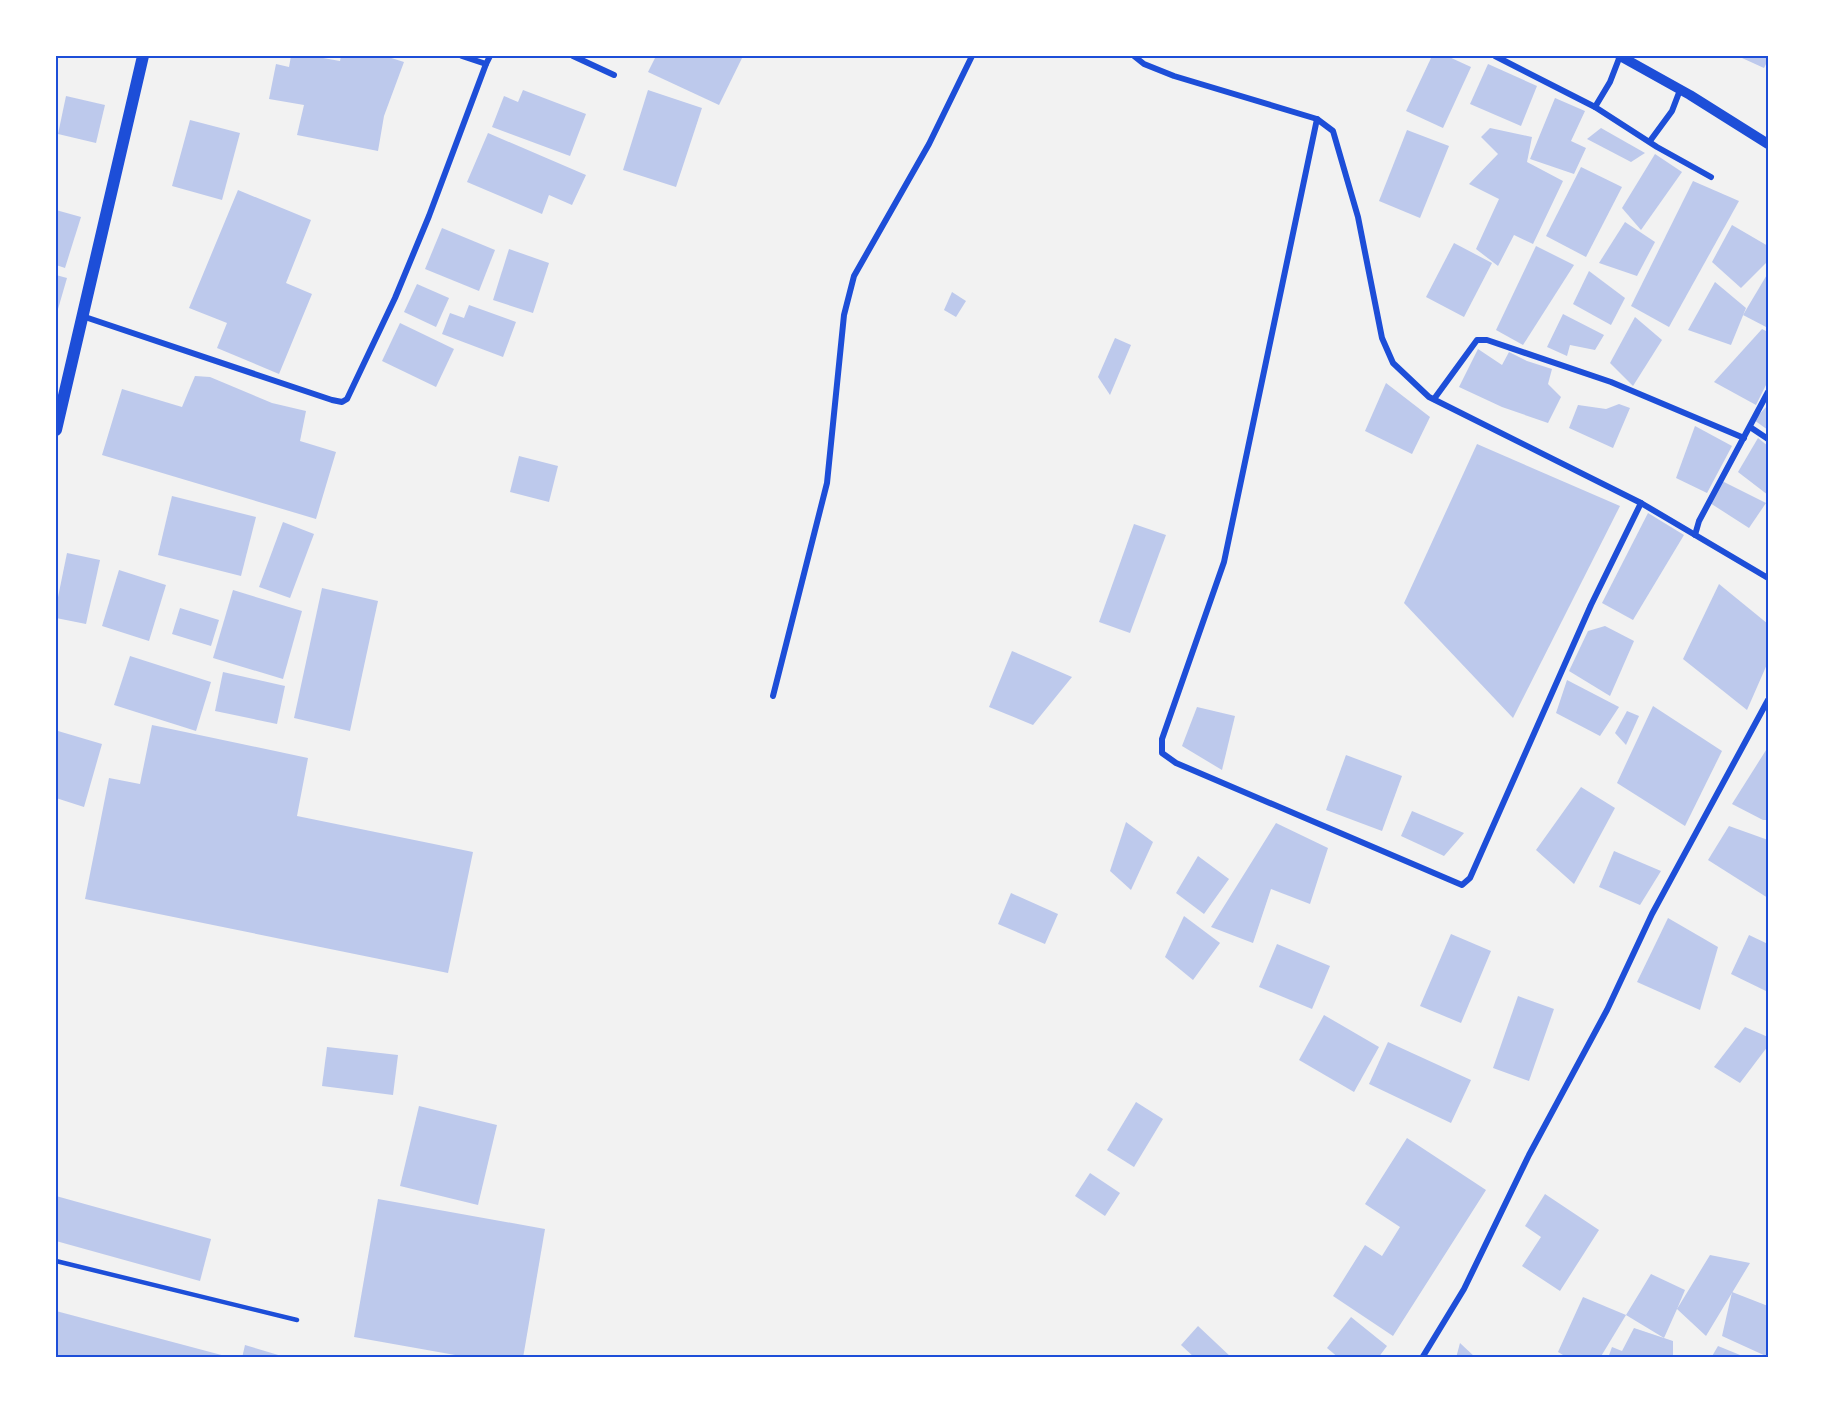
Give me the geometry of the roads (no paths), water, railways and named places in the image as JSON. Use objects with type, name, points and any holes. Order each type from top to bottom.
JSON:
[{"type":"main road","points":[[56,430],[143,56]]},
{"type":"street","points":[[462,56],[486,64]]},
{"type":"street","points":[[82,316],[332,400],[342,402],[347,399],[395,298],[490,56]]},
{"type":"street","points":[[573,56],[614,75]]},
{"type":"street","points":[[773,696],[827,483],[844,315],[854,276],[929,144],[972,56]]},
{"type":"street","points":[[1134,56],[1144,64],[1174,76],[1317,119],[1333,131],[1358,217],[1382,338],[1393,363],[1434,399],[1641,504],[1768,578]]},
{"type":"street","points":[[1494,56],[1595,108],[1711,177]]},
{"type":"street","points":[[1595,108],[1610,82],[1620,56],[1768,144]]},
{"type":"street","points":[[1650,141],[1672,111],[1680,90]]},
{"type":"street","points":[[1317,119],[1224,562],[1162,739],[1162,753],[1176,764],[1462,885],[1470,878],[1591,605],[1641,504]]},
{"type":"street","points":[[1434,399],[1477,340],[1487,340],[1611,382],[1744,438]]},
{"type":"street","points":[[1695,535],[1699,521],[1768,392]]},
{"type":"street","points":[[1750,427],[1768,439]]},
{"type":"street","points":[[1422,1358],[1464,1289],[1529,1155],[1607,1010],[1652,915],[1768,700]]},
{"type":"lane","points":[[56,1261],[297,1320]]}]
